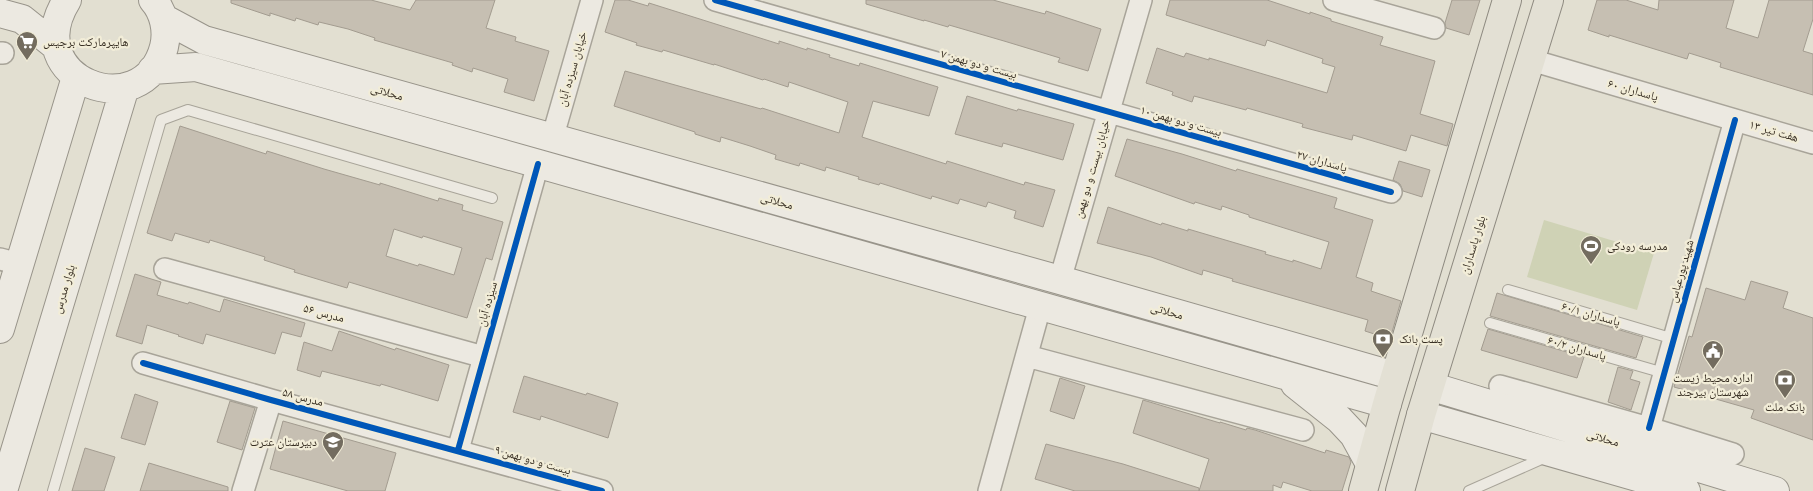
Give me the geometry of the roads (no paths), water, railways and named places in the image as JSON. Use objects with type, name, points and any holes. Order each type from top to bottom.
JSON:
[{"type":"main road","points":[[67,0],[60,13],[56,29],[57,47],[64,63],[76,77],[91,85],[108,89],[125,87],[140,81],[152,70],[161,56],[166,33],[158,9]]},
{"type":"main road","points":[[1363,491],[1395,376],[1507,0]]},
{"type":"main road","name":"بلوار پاسداران","points":[[1400,491],[1421,415],[1549,0]]},
{"type":"main road","name":"محلاتی","points":[[158,9],[204,40],[1395,376]]},
{"type":"main road","points":[[0,13],[22,19],[57,47]]},
{"type":"main road","points":[[152,70],[196,67],[1387,404],[1686,491]]},
{"type":"main road","points":[[0,329],[10,262],[76,77]]},
{"type":"main road","name":"بلوار مدرس","points":[[2,491],[125,87]]},
{"type":"main road","points":[[1286,376],[1339,419],[1354,435],[1370,464]]},
{"type":"main road","points":[[1395,376],[1430,386]]},
{"type":"main road","name":"محلاتی","points":[[1430,386],[1775,491]]},
{"type":"street","name":"خیابان سیزده آبان","points":[[552,139],[592,0]]},
{"type":"street","name":"بیست و دو بهمن ۷","points":[[715,0],[1109,112]]},
{"type":"street","name":"خیابان بیست و دو بهمن","points":[[1060,280],[1141,0]]},
{"type":"street","points":[[1334,0],[1434,28]]},
{"type":"street","name":"پاسداران ۶۰","points":[[1531,60],[1735,120]]},
{"type":"street","name":"بیست و دو بهمن ۱۰","points":[[1109,112],[1248,152]]},
{"type":"street","name":"هفت تیر ۱۳","points":[[1735,120],[1813,142]]},
{"type":"street","name":"شهید پورعباس","points":[[1649,428],[1735,120]]},
{"type":"street","name":"پاسداران ۲۷","points":[[1248,152],[1391,192]]},
{"type":"street","name":"سیزده آبان","points":[[458,450],[538,164]]},
{"type":"street","name":"مدرس ۵۶","points":[[164,269],[484,357]]},
{"type":"street","points":[[989,491],[1040,307]]},
{"type":"street","points":[[1027,356],[1303,430]]},
{"type":"street","name":"مدرس ۵۸","points":[[143,363],[271,400],[458,450]]},
{"type":"street","points":[[1500,386],[1733,454]]},
{"type":"street","points":[[243,491],[271,400]]},
{"type":"street","name":"بیست و دو بهمن ۹","points":[[458,450],[602,491]]},
{"type":"lane","points":[[53,491],[160,120],[188,110],[492,198]]},
{"type":"lane","name":"پاسداران ۶۰/۱","points":[[1508,290],[1674,339]]},
{"type":"lane","name":"پاسداران ۶۰/۲","points":[[1490,323],[1664,373]]},
{"type":"lane","points":[[1469,491],[1556,453]]},
{"type":"place","name":"هایپرمارکت برجیس","points":[[27,61]]},
{"type":"place","name":"مدرسه رودکی","points":[[1591,265]]},
{"type":"place","name":"پست بانک","points":[[1383,358]]},
{"type":"place","name":"اداره محیط زیست شهرستان بیرجند","points":[[1713,370]]},
{"type":"place","name":"بانک ملت","points":[[1785,399]]},
{"type":"place","name":"دبیرستان عترت","points":[[333,461]]}]
